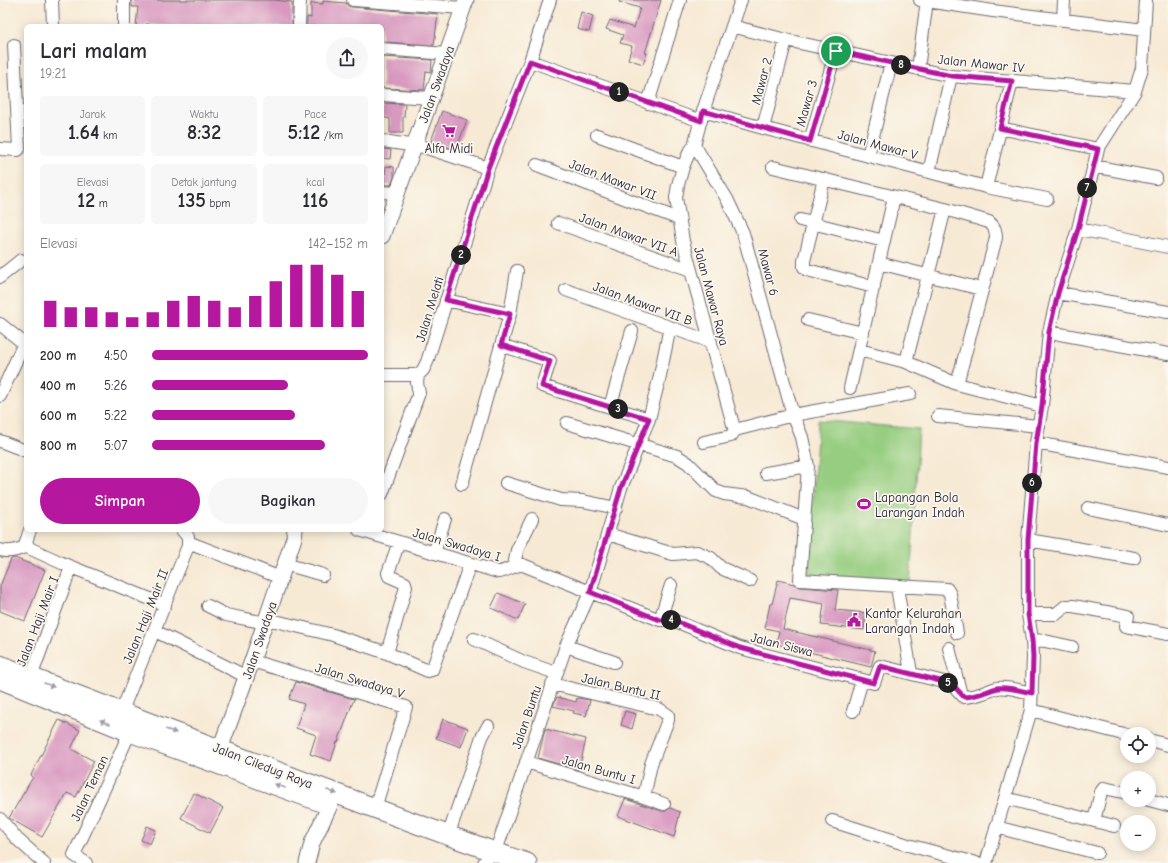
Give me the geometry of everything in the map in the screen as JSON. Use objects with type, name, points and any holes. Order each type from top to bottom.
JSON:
[{"type":"main road","name":"Jalan Ciledug Raya","points":[[0,665],[28,683],[130,732],[330,805],[487,860],[526,863]]},
{"type":"main road","name":"Jalan Ciledug Raya","points":[[0,679],[28,683],[121,713],[220,749],[448,836],[487,860]]},
{"type":"street","points":[[52,0],[53,24]]},
{"type":"street","points":[[124,0],[124,24]]},
{"type":"street","points":[[298,24],[300,0]]},
{"type":"street","points":[[353,0],[464,4]]},
{"type":"street","name":"Jalan Melati","points":[[418,375],[423,370],[427,362],[488,168],[530,61],[550,0]]},
{"type":"street","points":[[648,103],[680,0]]},
{"type":"street","name":"Jalan Mawar Raya","points":[[736,429],[734,428],[683,241],[676,198],[683,167],[694,146],[702,116],[741,0]]},
{"type":"street","points":[[1063,20],[1064,0]]},
{"type":"street","points":[[986,863],[1032,710],[1033,657],[1028,614],[1028,540],[1036,443],[1042,406],[1049,332],[1058,293],[1078,229],[1098,149],[1135,92],[1142,68],[1146,0]]},
{"type":"street","points":[[918,69],[925,1],[994,6],[1063,20],[1144,30]]},
{"type":"street","name":"Jalan Swadaya","points":[[384,230],[464,4]]},
{"type":"street","name":"Jalan Mawar IV","points":[[732,26],[786,40],[952,76],[1135,92]]},
{"type":"street","name":"Mawar 2","points":[[763,128],[786,40]]},
{"type":"street","points":[[0,149],[18,150],[23,142],[14,45]]},
{"type":"street","points":[[384,49],[446,54]]},
{"type":"street","name":"Mawar 3","points":[[810,141],[836,51]]},
{"type":"street","name":"Jalan Mawar V","points":[[530,61],[648,103],[702,116],[763,128],[986,187],[1047,199]]},
{"type":"street","points":[[868,156],[891,63]]},
{"type":"street","points":[[930,172],[952,76]]},
{"type":"street","points":[[986,187],[1012,81]]},
{"type":"street","points":[[384,95],[431,98]]},
{"type":"street","points":[[1000,128],[1098,149]]},
{"type":"street","points":[[597,136],[683,167]]},
{"type":"street","points":[[384,141],[414,145],[488,168]]},
{"type":"street","name":"Mawar 6","points":[[694,146],[727,199],[743,233],[793,415],[802,437],[808,466],[800,580],[897,587]]},
{"type":"street","name":"Jalan Mawar VII","points":[[537,165],[679,219]]},
{"type":"street","points":[[1093,166],[1156,178]]},
{"type":"street","points":[[774,167],[945,209],[988,222],[993,226],[996,232],[996,238],[957,384]]},
{"type":"street","points":[[824,180],[804,261],[804,267],[807,270],[874,287]]},
{"type":"street","points":[[384,192],[397,193]]},
{"type":"street","points":[[850,388],[894,197]]},
{"type":"street","points":[[906,362],[945,209]]},
{"type":"street","points":[[800,220],[884,241]]},
{"type":"street","name":"Jalan Mawar VII A","points":[[558,223],[691,270]]},
{"type":"street","points":[[1078,229],[1168,247]]},
{"type":"street","points":[[0,277],[21,260]]},
{"type":"street","points":[[879,263],[982,289]]},
{"type":"street","points":[[462,484],[510,314],[517,271]]},
{"type":"street","name":"Jalan Mawar VII B","points":[[566,290],[711,342]]},
{"type":"street","points":[[1058,293],[1168,312]]},
{"type":"street","points":[[446,300],[510,314]]},
{"type":"street","points":[[808,320],[863,333]]},
{"type":"street","points":[[0,324],[24,343]]},
{"type":"street","name":"Jalan Buntu","points":[[487,860],[498,845],[566,646],[590,592],[621,488],[649,419],[670,327]]},
{"type":"street","points":[[610,407],[632,331]]},
{"type":"street","points":[[1049,332],[1168,354]]},
{"type":"street","points":[[501,345],[550,361],[542,386],[649,419]]},
{"type":"street","points":[[0,396],[24,346]]},
{"type":"street","points":[[859,350],[906,362],[957,384],[1042,406]]},
{"type":"street","points":[[384,375],[418,375],[419,393],[384,489]]},
{"type":"street","points":[[704,442],[731,436],[736,429],[793,415],[910,394]]},
{"type":"street","points":[[938,416],[1039,426]]},
{"type":"street","points":[[567,423],[609,435],[639,446],[677,456],[688,463],[716,491],[724,494],[748,497],[804,519]]},
{"type":"street","points":[[0,441],[24,450]]},
{"type":"street","points":[[1036,443],[1168,467]]},
{"type":"street","points":[[766,473],[808,466]]},
{"type":"street","points":[[506,483],[561,500],[583,501],[616,508]]},
{"type":"street","points":[[1088,508],[1168,525]]},
{"type":"street","points":[[434,552],[445,519]]},
{"type":"street","points":[[514,566],[517,550],[532,519]]},
{"type":"street","points":[[0,550],[9,552],[19,550],[27,546],[26,542],[29,532]]},
{"type":"street","points":[[184,532],[188,537],[188,542],[283,571],[323,575]]},
{"type":"street","name":"Jalan Swadaya","points":[[220,749],[247,677],[295,532]]},
{"type":"street","name":"Jalan Swadaya I","points":[[369,532],[498,572],[502,572],[516,564],[523,565],[590,592]]},
{"type":"street","points":[[608,534],[672,554],[697,552],[710,558],[721,568],[750,581]]},
{"type":"street","points":[[1028,540],[1134,558]]},
{"type":"street","name":"Jalan Haji Mair II","points":[[121,713],[165,605],[186,551],[188,542]]},
{"type":"street","points":[[387,653],[406,587],[405,583],[388,576],[399,542]]},
{"type":"street","name":"Jalan Haji Mair I","points":[[27,546],[69,566],[70,573],[28,683]]},
{"type":"street","points":[[208,606],[226,615],[266,621],[333,635],[387,653],[428,670],[432,670],[470,564]]},
{"type":"street","points":[[69,566],[165,605]]},
{"type":"street","points":[[660,620],[671,585]]},
{"type":"street","points":[[911,674],[897,587],[949,590],[957,633]]},
{"type":"street","name":"Jalan Siswa","points":[[590,592],[660,620],[673,620],[740,648],[862,680]]},
{"type":"street","points":[[1028,614],[1056,614],[1066,606],[1073,606],[1128,616],[1126,626],[1168,634]]},
{"type":"street","points":[[154,631],[247,677]]},
{"type":"street","points":[[474,639],[524,662],[554,679]]},
{"type":"street","points":[[1032,640],[1045,641],[1072,647]]},
{"type":"street","points":[[566,646],[614,662]]},
{"type":"street","points":[[950,648],[960,691]]},
{"type":"street","name":"Jalan Swadaya V","points":[[252,661],[406,707],[375,808]]},
{"type":"street","points":[[853,711],[862,680],[874,683],[880,666],[952,684],[964,697],[977,696],[998,688],[1032,693]]},
{"type":"street","name":"Jalan Buntu II","points":[[554,679],[659,709],[668,714],[668,720],[651,764],[644,797]]},
{"type":"street","points":[[1032,710],[1120,733]]},
{"type":"street","points":[[448,836],[482,737],[488,726]]},
{"type":"street","name":"Jalan Teman","points":[[86,863],[74,856],[130,732]]},
{"type":"street","points":[[1156,742],[1168,745]]},
{"type":"street","name":"Jalan Buntu I","points":[[526,762],[664,804]]},
{"type":"street","points":[[1094,821],[1101,792],[1104,788],[1120,792]]},
{"type":"street","points":[[1005,798],[1114,826]]},
{"type":"street","points":[[1156,802],[1168,805]]},
{"type":"street","points":[[307,863],[312,843],[330,805]]},
{"type":"street","points":[[0,819],[17,839],[44,863]]},
{"type":"street","points":[[832,821],[908,845],[976,863]]},
{"type":"street","points":[[996,827],[1097,854]]},
{"type":"green space","name":"Lapangan Bola Larangan Indah","points":[[818,420],[919,429],[910,586],[808,578]]},
{"type":"building","points":[[132,0],[274,0],[292,2],[292,24],[136,24],[138,7],[132,7]]},
{"type":"building","points":[[620,0],[661,0],[643,64],[628,59],[632,46],[620,43],[623,35],[606,29],[610,20],[634,28],[640,8],[619,2]]},
{"type":"building","points":[[323,1],[346,3],[348,6],[352,7],[438,14],[434,45],[384,42],[384,24],[307,24],[307,17],[311,18],[311,3],[323,4]]},
{"type":"building","points":[[581,12],[593,16],[589,32],[577,29]]},
{"type":"building","points":[[384,57],[432,60],[431,72],[426,71],[424,90],[384,88]]},
{"type":"building","points":[[384,103],[405,104],[403,133],[390,133],[390,119],[384,118]]},
{"type":"building","name":"Alfa Midi","points":[[442,111],[467,120],[456,150],[431,141]]},
{"type":"building","points":[[384,149],[391,150],[390,159],[384,158]]},
{"type":"building","points":[[386,166],[394,167],[394,177],[391,185],[384,185]]},
{"type":"building","points":[[15,558],[45,570],[25,621],[0,611],[0,586],[11,559]]},
{"type":"building","points":[[778,580],[800,587],[838,590],[835,610],[866,613],[864,630],[821,625],[824,604],[790,598],[783,629],[875,651],[871,667],[776,644],[779,631],[765,628],[770,604],[772,604]]},
{"type":"building","points":[[498,593],[525,604],[518,620],[491,608]]},
{"type":"building","points":[[296,682],[354,699],[331,761],[310,754],[316,735],[296,728],[304,704],[289,699]]},
{"type":"building","points":[[557,697],[576,702],[577,698],[590,700],[586,716],[573,713],[574,711],[553,706]]},
{"type":"building","points":[[625,711],[636,714],[632,729],[621,725]]},
{"type":"building","points":[[443,719],[468,728],[461,747],[436,738]]},
{"type":"building","points":[[59,720],[80,730],[71,749],[94,761],[76,797],[67,793],[42,837],[9,818],[33,777],[31,775]]},
{"type":"building","points":[[545,729],[586,739],[579,770],[538,758]]},
{"type":"building","points":[[194,793],[223,808],[210,833],[181,818]]},
{"type":"building","points":[[625,799],[662,811],[666,811],[670,808],[680,812],[674,837],[618,816]]},
{"type":"building","points":[[147,826],[156,830],[150,844],[141,840]]},
{"type":"place","name":"Alfa Midi","points":[[449,131]]},
{"type":"place","name":"Lapangan Bola Larangan Indah","points":[[864,504]]},
{"type":"place","name":"Kantor Kelurahan Larangan Indah","points":[[854,620]]},
{"type":"route","points":[[836,51],[952,76],[1012,81],[1000,128],[1098,149],[1078,229],[1058,293],[1049,332],[1042,406],[1036,443],[1028,540],[1028,614],[1033,657],[1032,693],[998,688],[977,696],[964,697],[952,684],[934,678],[880,666],[874,683],[740,648],[673,620],[660,620],[590,592],[621,488],[649,419],[542,386],[550,361],[501,345],[510,314],[446,300],[488,168],[530,61],[701,121],[703,111],[810,141],[836,51]]}]
